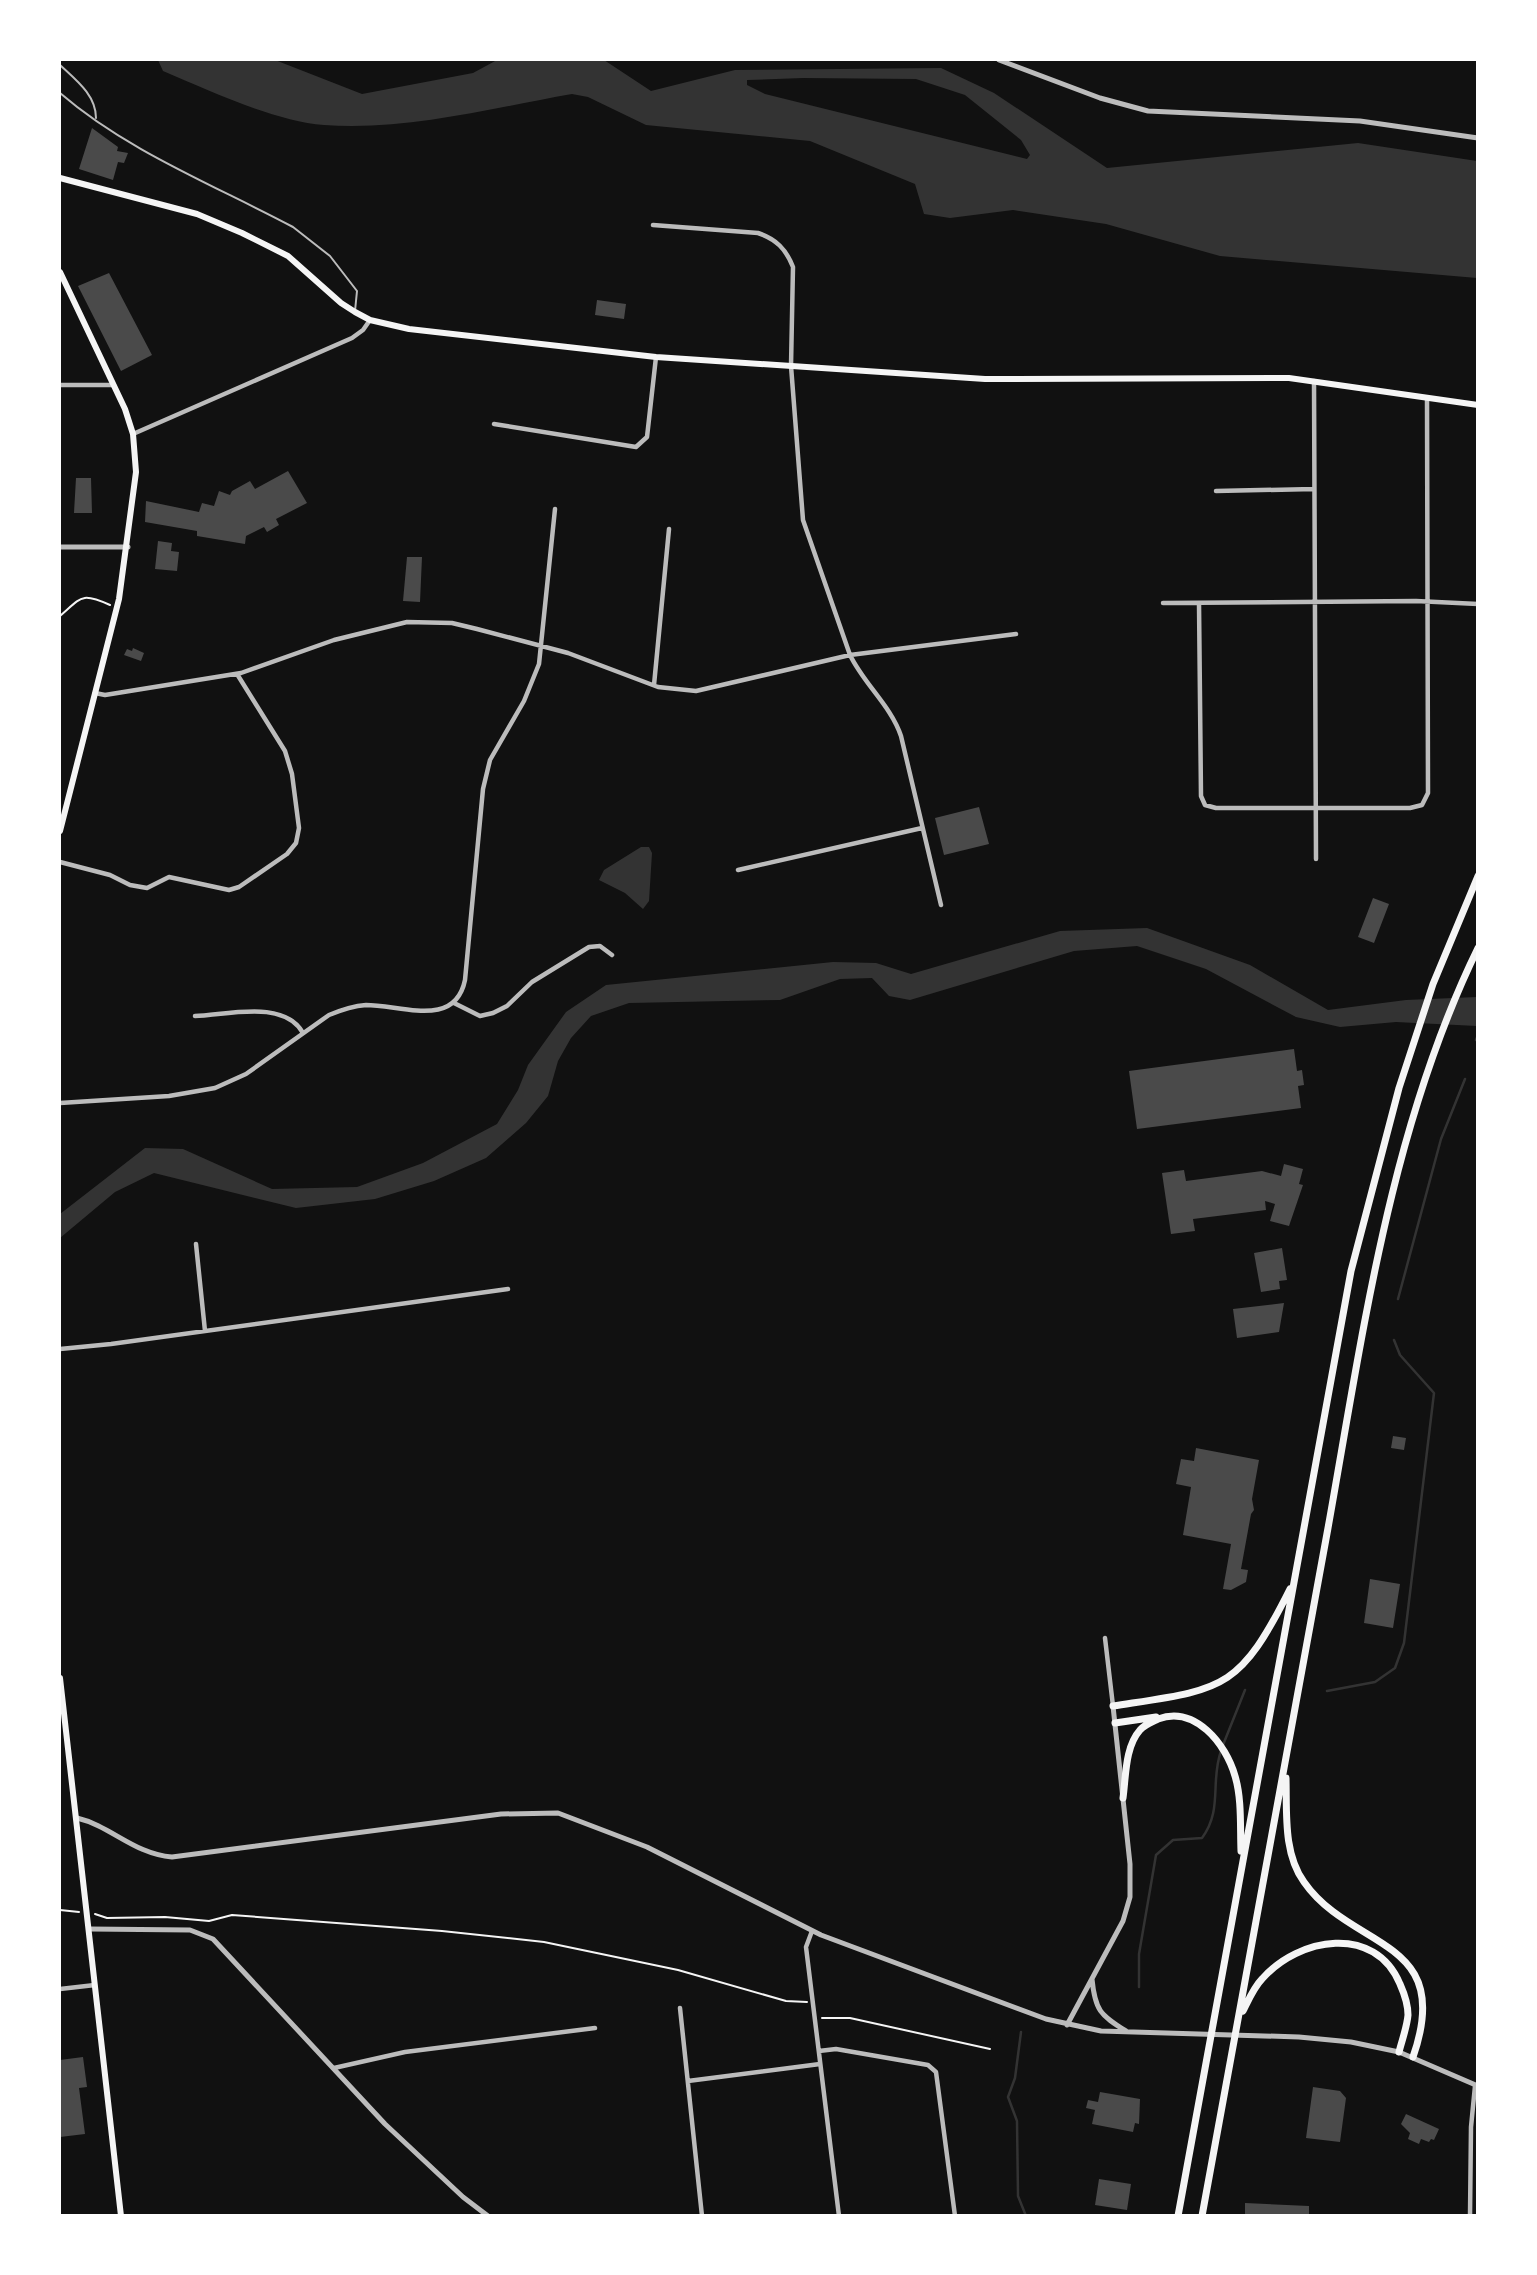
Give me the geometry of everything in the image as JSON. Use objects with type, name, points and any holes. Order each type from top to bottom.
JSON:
[{"type":"highway","points":[[1178,2216],[1351,1271],[1376,1168],[1417,1031],[1433,984],[1478,876]]},
{"type":"highway","points":[[1202,2216],[1378,1258],[1406,1147],[1443,1032],[1459,986],[1478,948]]},
{"type":"highway","points":[[1113,1706],[1201,1692],[1224,1681],[1259,1648],[1294,1582]]},
{"type":"highway","points":[[1115,1723],[1169,1715],[1186,1717],[1211,1734],[1228,1759],[1236,1777],[1241,1865]]},
{"type":"highway","points":[[1122,1798],[1130,1747],[1140,1730],[1169,1715]]},
{"type":"highway","points":[[1285,1762],[1288,1833],[1293,1863],[1304,1883],[1322,1902],[1385,1942],[1404,1959],[1413,1973],[1424,2009],[1413,2057]]},
{"type":"highway","points":[[1239,2018],[1261,1979],[1282,1961],[1307,1947],[1336,1942],[1358,1944],[1395,1971],[1405,1995],[1408,2014],[1399,2052]]},
{"type":"main road","points":[[60,180],[185,211],[242,233],[288,256],[341,303],[370,320],[452,334],[656,356],[1026,381],[1254,377],[1314,380],[1478,405]]},
{"type":"main road","points":[[60,272],[115,385],[133,434],[136,472],[128,547],[117,608],[60,831]]},
{"type":"main road","points":[[60,1678],[121,2216]]},
{"type":"street","points":[[999,60],[1100,98],[1148,111],[1360,121],[1478,138]]},
{"type":"street","points":[[653,225],[758,233],[769,237],[787,252],[793,267],[791,366],[803,520],[850,655],[860,676],[898,727],[941,905]]},
{"type":"street","points":[[133,434],[352,338],[363,330],[370,320]]},
{"type":"street","points":[[494,424],[636,447],[647,437],[656,356]]},
{"type":"street","points":[[1314,380],[1316,859]]},
{"type":"street","points":[[60,386],[115,385]]},
{"type":"street","points":[[1199,603],[1202,800],[1211,807],[1419,807],[1428,793],[1427,398]]},
{"type":"street","points":[[1216,491],[1314,489]]},
{"type":"street","points":[[60,1103],[197,1093],[246,1074],[329,1014],[356,1006],[442,1011],[454,1003],[463,991],[465,980],[483,789],[490,760],[529,689],[539,664],[555,509]]},
{"type":"street","points":[[654,685],[669,529]]},
{"type":"street","points":[[60,547],[128,547]]},
{"type":"street","points":[[1163,603],[1478,604]]},
{"type":"street","points":[[95,693],[105,695],[237,674],[334,640],[407,622],[452,624],[542,646],[654,685],[696,691],[850,655],[1016,634]]},
{"type":"street","points":[[60,862],[147,888],[169,877],[229,890],[239,887],[287,854],[296,843],[299,828],[292,774],[280,741],[237,674]]},
{"type":"street","points":[[738,870],[922,828]]},
{"type":"street","points":[[454,1003],[480,1016],[493,1013],[506,1006],[532,982],[589,947],[600,946],[612,955]]},
{"type":"street","points":[[195,1016],[275,1012],[294,1020],[303,1032]]},
{"type":"street","points":[[195,1244],[205,1331]]},
{"type":"street","points":[[60,1349],[508,1289]]},
{"type":"street","points":[[1067,2025],[1123,1921],[1130,1896],[1130,1864],[1105,1638]]},
{"type":"street","points":[[77,1818],[95,1823],[140,1850],[172,1857],[198,1856],[500,1814],[558,1814],[647,1847],[812,1931],[1067,2025],[1128,2032],[1310,2038],[1399,2052],[1476,2086],[1471,2127],[1470,2216]]},
{"type":"street","points":[[90,1929],[190,1930],[214,1939],[412,2151],[488,2216]]},
{"type":"street","points":[[812,1931],[806,1947],[839,2216]]},
{"type":"street","points":[[1092,1979],[1094,1998],[1102,2016],[1128,2032]]},
{"type":"street","points":[[60,1989],[96,1985]]},
{"type":"street","points":[[680,2008],[702,2216]]},
{"type":"street","points":[[334,2068],[405,2052],[595,2028]]},
{"type":"street","points":[[819,2051],[836,2049],[928,2065],[936,2072],[955,2216]]},
{"type":"street","points":[[688,2081],[820,2064]]},
{"type":"lane","points":[[60,65],[92,98],[96,105],[96,119]]},
{"type":"lane","points":[[60,93],[88,117],[96,119],[128,142],[283,221],[317,243],[357,291],[355,312]]},
{"type":"path","points":[[60,616],[82,597],[89,596],[117,608]]},
{"type":"path","points":[[132,1917],[209,1921],[232,1914],[442,1930],[544,1942],[678,1970],[786,2001],[809,2002],[822,2018],[850,2018],[990,2049]]},
{"type":"shaded area","points":[[158,60],[275,60],[362,94],[473,73],[497,60],[604,60],[651,91],[735,70],[941,68],[994,93],[1107,168],[1358,143],[1477,161],[1477,278],[1220,256],[1106,224],[1013,210],[950,218],[924,214],[915,184],[810,141],[646,125],[588,97],[572,94],[418,122],[324,125],[284,118],[263,111],[163,71]],"holes":[[[803,78],[916,79],[965,95],[1021,140],[1030,155],[1027,159],[765,94],[747,85],[747,80]]]},
{"type":"shaded area","points":[[641,847],[649,847],[652,853],[649,901],[643,909],[625,893],[599,880],[604,870]]},
{"type":"shaded area","points":[[1147,928],[1250,965],[1328,1010],[1406,1000],[1477,997],[1477,1026],[1396,1022],[1340,1027],[1296,1017],[1206,969],[1137,946],[1074,951],[910,1000],[889,996],[872,978],[840,979],[780,1000],[629,1003],[591,1016],[571,1038],[558,1061],[548,1096],[526,1123],[486,1158],[434,1181],[375,1199],[296,1208],[154,1173],[115,1192],[60,1238],[60,1214],[145,1148],[183,1149],[272,1189],[357,1187],[423,1163],[497,1124],[518,1090],[528,1065],[566,1012],[606,985],[833,962],[876,963],[911,974],[1060,931]]},
{"type":"building","points":[[92,128],[118,147],[117,151],[128,153],[124,163],[118,162],[113,180],[79,169]]},
{"type":"building","points":[[109,273],[152,355],[121,371],[78,286]]},
{"type":"building","points":[[597,300],[626,304],[624,319],[595,315]]},
{"type":"building","points":[[288,471],[307,503],[276,519],[279,525],[267,532],[264,527],[246,536],[245,544],[197,536],[197,531],[145,522],[146,501],[199,512],[202,503],[214,506],[219,491],[230,495],[232,491],[250,481],[255,489]]},
{"type":"building","points":[[76,478],[91,478],[92,513],[74,513]]},
{"type":"building","points":[[158,541],[172,543],[171,551],[179,552],[177,571],[155,569]]},
{"type":"building","points":[[407,557],[422,557],[420,602],[403,601]]},
{"type":"building","points":[[133,648],[144,653],[141,661],[124,655],[127,649],[132,651]]},
{"type":"building","points":[[979,807],[989,844],[944,855],[935,818]]},
{"type":"building","points":[[1373,898],[1389,904],[1374,943],[1358,937]]},
{"type":"building","points":[[1294,1049],[1297,1071],[1302,1070],[1304,1085],[1298,1086],[1301,1108],[1137,1129],[1129,1071]]},
{"type":"building","points":[[1284,1164],[1303,1169],[1299,1184],[1303,1185],[1289,1226],[1270,1221],[1275,1204],[1265,1201],[1266,1210],[1193,1219],[1195,1231],[1171,1234],[1162,1173],[1184,1170],[1186,1181],[1262,1171],[1281,1176]]},
{"type":"building","points":[[1282,1248],[1287,1280],[1279,1281],[1280,1289],[1261,1292],[1254,1253]]},
{"type":"building","points":[[1284,1303],[1279,1332],[1237,1338],[1233,1309]]},
{"type":"building","points":[[1393,1436],[1406,1438],[1404,1450],[1391,1448]]},
{"type":"building","points":[[1196,1448],[1259,1460],[1252,1499],[1254,1510],[1241,1569],[1248,1570],[1246,1582],[1231,1590],[1223,1589],[1231,1544],[1183,1535],[1191,1487],[1176,1484],[1181,1459],[1194,1461]]},
{"type":"building","points":[[1370,1579],[1400,1584],[1393,1628],[1364,1623]]},
{"type":"building","points":[[83,2057],[87,2087],[79,2088],[85,2134],[60,2137],[60,2060]]},
{"type":"building","points":[[1313,2087],[1340,2091],[1346,2098],[1340,2142],[1306,2138]]},
{"type":"building","points":[[1100,2092],[1140,2099],[1139,2124],[1135,2123],[1133,2132],[1092,2124],[1095,2110],[1086,2108],[1088,2100],[1098,2102]]},
{"type":"building","points":[[1406,2114],[1439,2129],[1434,2140],[1429,2142],[1421,2139],[1419,2144],[1408,2139],[1410,2133],[1401,2124]]},
{"type":"building","points":[[1099,2179],[1131,2184],[1127,2210],[1095,2205]]},
{"type":"building","points":[[1245,2203],[1309,2206],[1309,2216],[1245,2216]]},
{"type":"waterway","points":[[1476,1040],[1478,1035]]},
{"type":"waterway","points":[[1398,1299],[1441,1139],[1465,1079]]},
{"type":"waterway","points":[[1327,1691],[1375,1682],[1395,1668],[1404,1643],[1434,1393],[1400,1355],[1394,1340]]},
{"type":"waterway","points":[[1223,1745],[1245,1690]]},
{"type":"waterway","points":[[1139,1987],[1139,1954],[1156,1855],[1173,1840],[1202,1838],[1212,1817],[1221,1751]]},
{"type":"waterway","points":[[1021,2032],[1015,2078],[1008,2097],[1017,2121],[1018,2196],[1026,2216]]}]
